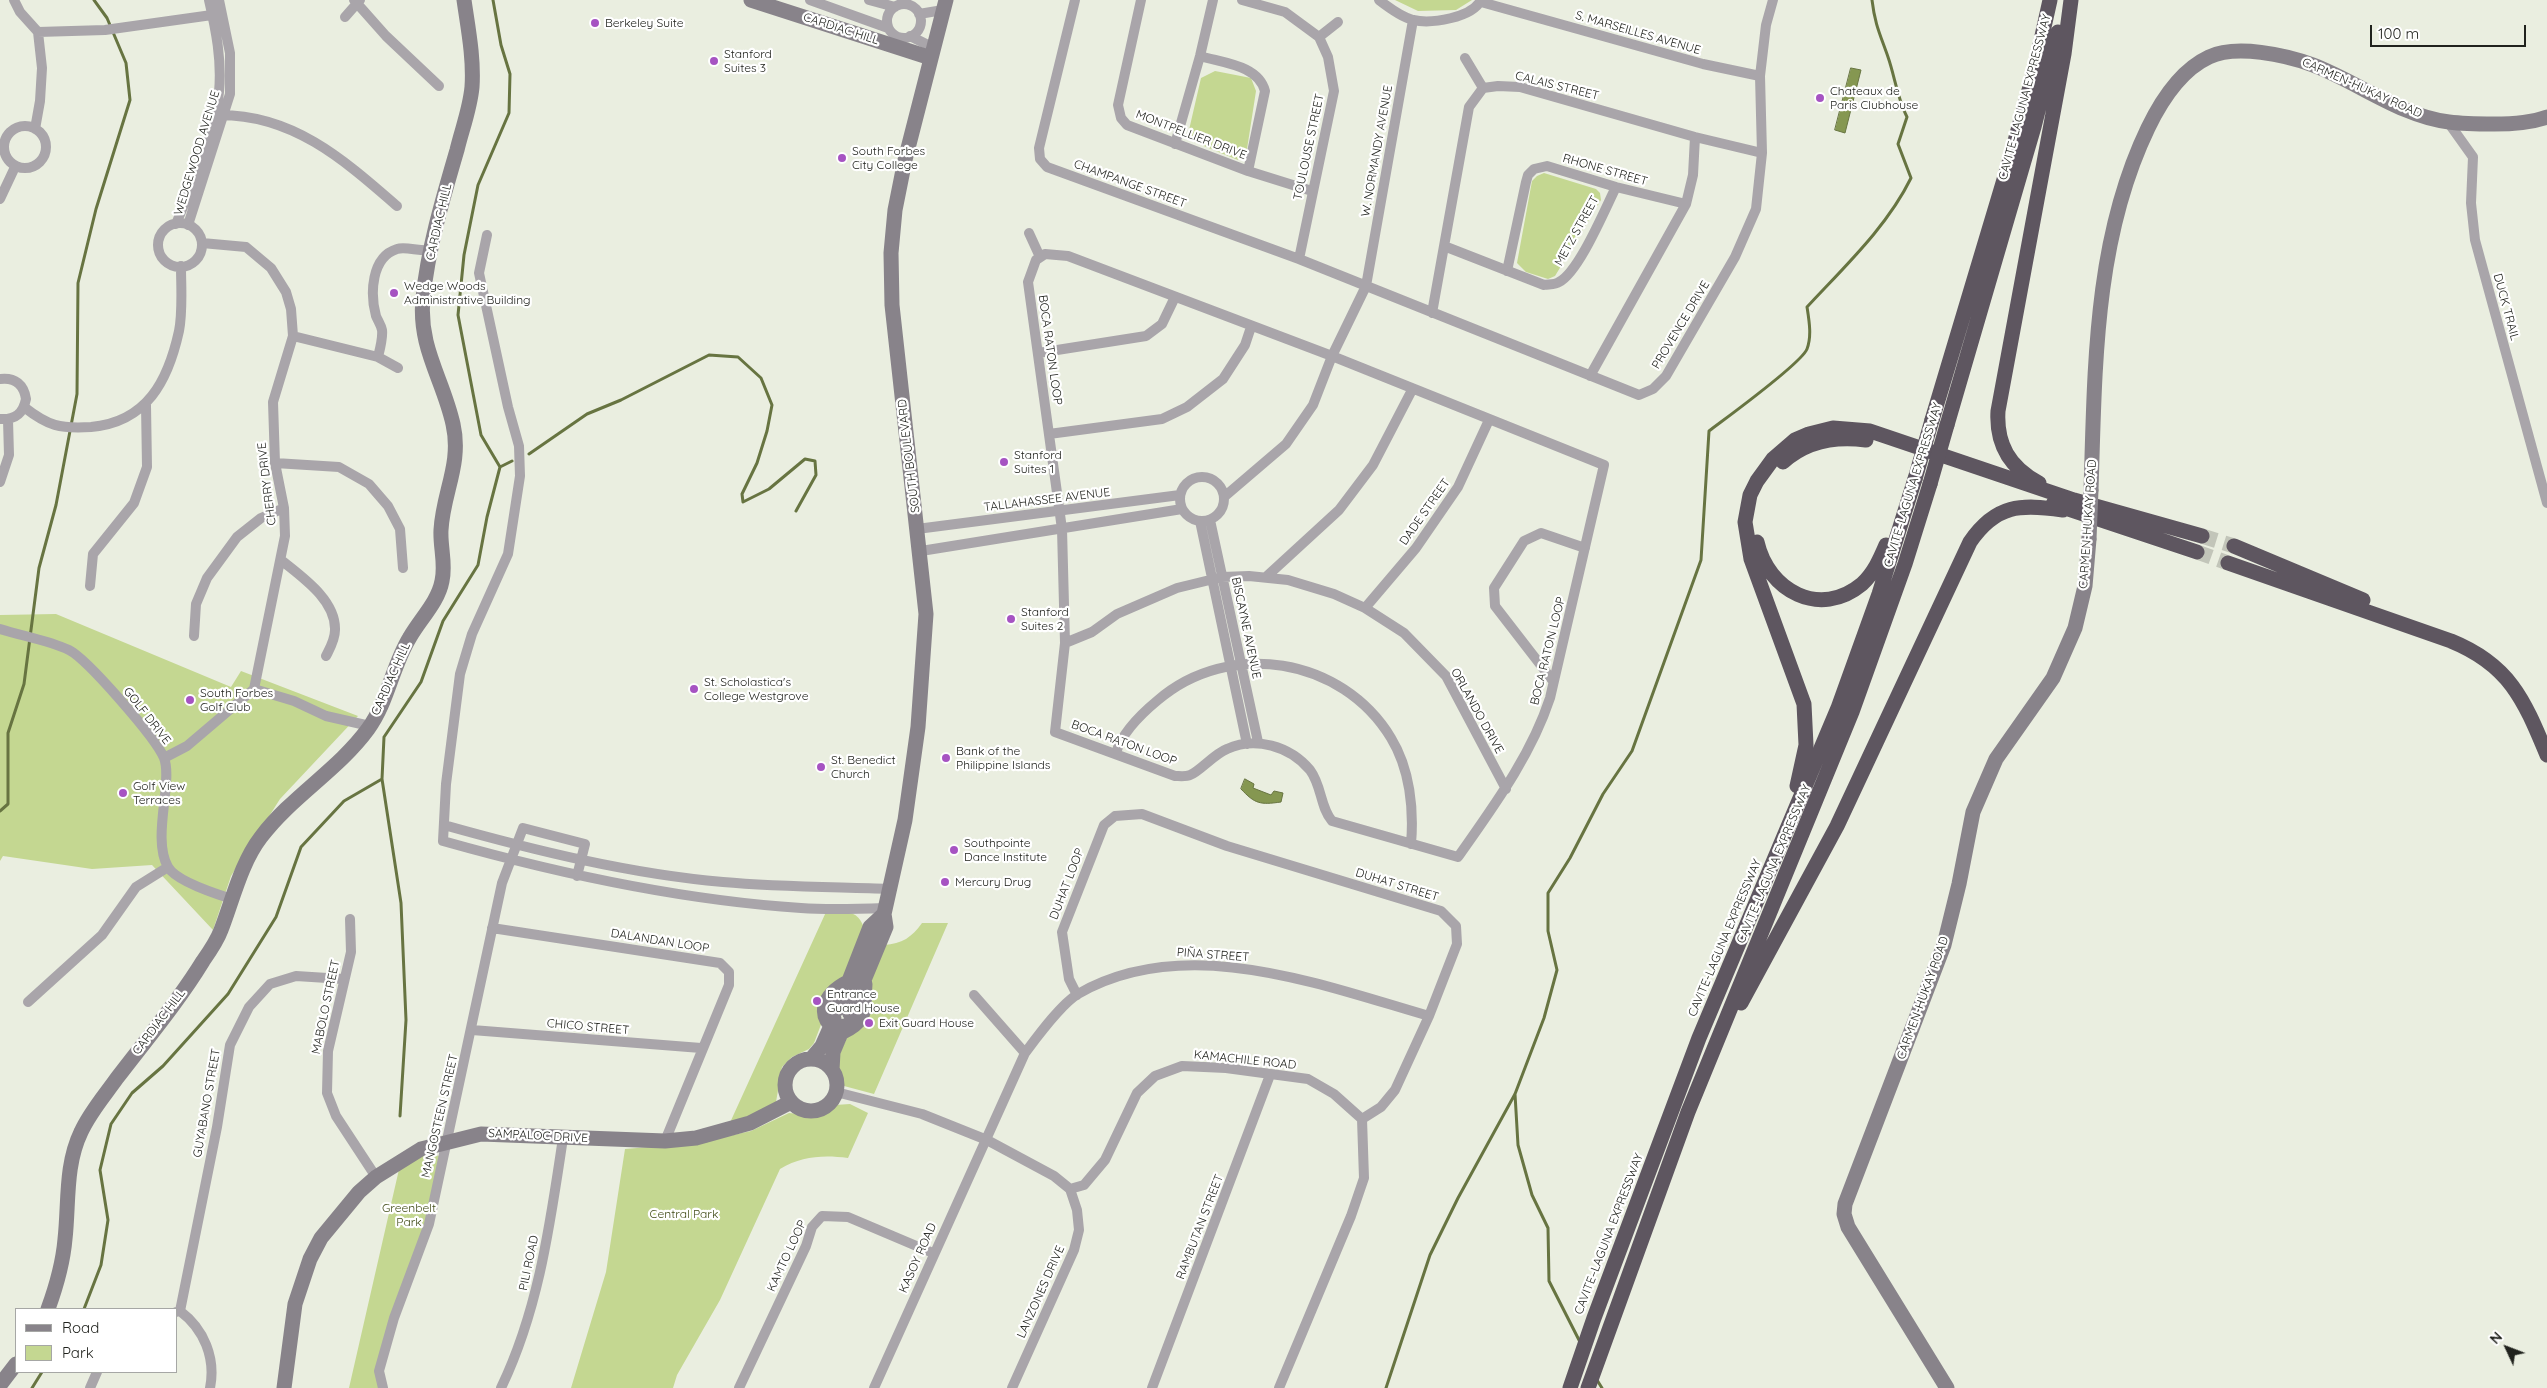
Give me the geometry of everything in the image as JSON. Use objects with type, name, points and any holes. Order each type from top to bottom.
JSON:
[{"type":"highway","name":"CAVITE–LAGUNA EXPRESSWAY","points":[[1779,850],[1860,649],[1915,479],[2009,163],[2050,0]]},
{"type":"highway","name":"CAVITE–LAGUNA EXPRESSWAY","points":[[1715,1046],[1852,712],[1899,582],[1930,484],[2034,127],[2066,0]]},
{"type":"highway","points":[[2071,0],[2062,63],[1997,425],[2005,453],[2019,471],[2073,505]]},
{"type":"highway","points":[[1779,850],[1803,765],[1806,717],[1800,688],[1751,559],[1745,522],[1750,495],[1756,481],[1772,459],[1795,440],[1808,434],[1833,428],[1858,429],[1894,438],[2197,552]]},
{"type":"highway","points":[[1915,479],[1876,567],[1856,589],[1838,597],[1812,598],[1796,595],[1785,588],[1766,568],[1756,538],[1757,508],[1762,492],[1774,472],[1790,456],[1804,448],[1832,439],[1850,438],[1882,445],[2073,505],[2202,536]]},
{"type":"highway","points":[[1588,1388],[1664,1176],[1715,1046],[1742,1002],[1837,826],[1970,542],[1985,523],[2010,509],[2028,506],[2073,505]]},
{"type":"highway","points":[[2234,546],[2358,598],[2453,631],[2481,644],[2504,660],[2524,681],[2547,728]]},
{"type":"highway","points":[[2228,563],[2451,641],[2476,652],[2497,667],[2515,687],[2527,707],[2547,755]]},
{"type":"highway","name":"CAVITE-LAGUNA EXPRESSWAY","points":[[1699,1038],[1779,850]]},
{"type":"highway","name":"CAVITE–LAGUNA EXPRESSWAY","points":[[1570,1387],[1699,1038]]},
{"type":"street","points":[[14,0],[20,12],[38,32],[42,68],[40,101],[35,129]]},
{"type":"street","name":"WEDGEWOOD AVENUE","points":[[176,224],[230,94],[230,62],[217,14],[209,0]]},
{"type":"street","name":"WEDGEWOOD AVENUE","points":[[217,14],[219,0]]},
{"type":"street","name":"CARDIAC HILL","points":[[48,1308],[58,1276],[65,1241],[72,1160],[80,1133],[97,1106],[201,965],[220,934],[232,899],[257,842],[294,799],[331,767],[370,726],[379,710],[406,645],[438,595],[444,570],[440,532],[455,468],[456,446],[454,424],[427,348],[422,324],[423,298],[431,250],[468,112],[472,84],[464,0]]},
{"type":"street","name":"CARDIAC HILL","points":[[751,0],[932,53]]},
{"type":"street","points":[[810,0],[888,28],[897,37],[910,36],[918,30],[919,14],[911,6],[895,7],[869,0]]},
{"type":"street","name":"CHAMPANGE STREET","points":[[1075,0],[1039,148],[1040,159],[1047,167],[1299,259],[1366,286]]},
{"type":"street","name":"MONTPELLIER DRIVE","points":[[1141,0],[1118,105],[1121,118],[1127,125],[1248,171],[1312,191]]},
{"type":"street","points":[[1175,144],[1200,56],[1213,0]]},
{"type":"street","name":"TOULOUSE STREET","points":[[1242,0],[1286,12],[1318,37],[1328,57],[1334,91],[1299,259]]},
{"type":"street","points":[[1379,0],[1413,20],[1457,17],[1471,11],[1481,1]]},
{"type":"street","name":"PROVENCE DRIVE","points":[[1366,286],[1639,394],[1653,390],[1666,376],[1735,257],[1756,209],[1762,153],[1760,76],[1766,25],[1773,0]]},
{"type":"street","points":[[345,17],[357,1],[439,86]]},
{"type":"street","name":"S. MARSEILLES AVENUE","points":[[1481,1],[1703,64],[1760,76]]},
{"type":"street","points":[[919,14],[944,5]]},
{"type":"street","name":"SOUTH BOULEVARD","points":[[811,1059],[840,1021],[865,980],[886,927],[884,911],[905,820],[922,682],[926,614],[892,304],[891,252],[895,210],[905,160],[944,5]]},
{"type":"street","points":[[888,28],[888,14],[895,7]]},
{"type":"street","points":[[38,32],[105,30],[217,14]]},
{"type":"street","name":"W. NORMANDY AVENUE","points":[[1366,286],[1413,20]]},
{"type":"street","points":[[1318,37],[1338,22]]},
{"type":"street","points":[[910,36],[932,53]]},
{"type":"street","name":"CARMEN-HUKAY ROAD","points":[[1947,1388],[1848,1227],[1844,1214],[1845,1204],[1944,945],[1959,884],[1973,812],[1996,759],[2053,678],[2072,637],[2085,586],[2089,539],[2098,328],[2103,282],[2125,182],[2146,132],[2180,79],[2196,64],[2210,56],[2240,51],[2272,54],[2312,65],[2400,106],[2448,122],[2515,124],[2547,117]]},
{"type":"street","points":[[1200,56],[1253,72],[1262,82],[1265,91],[1248,171]]},
{"type":"street","points":[[1432,313],[1469,107],[1483,88],[1465,58]]},
{"type":"street","name":"CALAIS STREET","points":[[1483,88],[1498,86],[1520,87],[1695,137],[1762,153]]},
{"type":"street","points":[[220,115],[273,123],[305,135],[342,159],[397,206]]},
{"type":"street","name":"WEDGEWOOD AVENUE","points":[[188,225],[220,115]]},
{"type":"street","name":"DUCK TRAIL","points":[[2448,122],[2473,157],[2471,203],[2475,240],[2547,503]]},
{"type":"street","points":[[26,126],[35,129],[45,141],[45,155],[35,166],[15,167],[6,157],[3,140],[18,128],[26,126]]},
{"type":"street","points":[[1590,376],[1686,204],[1693,175],[1695,137]]},
{"type":"street","name":"RHONE STREET","points":[[1507,272],[1526,182],[1534,168],[1547,166],[1616,187],[1686,204]]},
{"type":"street","points":[[0,198],[15,167]]},
{"type":"street","name":"METZ STREET","points":[[1444,246],[1544,285],[1558,283],[1568,275],[1578,262],[1616,187]]},
{"type":"street","name":"WEDGEWOOD AVENUE","points":[[181,266],[166,262],[162,258],[158,246],[161,234],[166,228],[176,224],[188,225],[196,230],[202,243]]},
{"type":"street","points":[[1029,232],[1040,257]]},
{"type":"street","points":[[486,235],[479,273],[508,407],[519,446],[520,476],[508,554],[472,634],[460,674],[446,784],[443,841],[577,876],[719,901],[803,909],[884,911]]},
{"type":"street","points":[[24,407],[44,422],[65,428],[98,426],[123,419],[146,405],[163,380],[179,330],[181,266],[193,263],[198,258],[202,243]]},
{"type":"street","name":"CHERRY DRIVE","points":[[202,243],[246,247],[271,268],[286,292],[291,309],[293,336],[273,402],[275,463],[284,508],[286,536],[254,689]]},
{"type":"street","points":[[378,357],[382,331],[376,314],[374,278],[377,265],[387,253],[399,248],[419,252],[431,250]]},
{"type":"street","name":"BOCA RATON LOOP","points":[[1045,254],[1068,256],[1251,327],[1332,356],[1412,390],[1604,465],[1544,719],[1506,788],[1458,857],[1332,821],[1326,814],[1321,790],[1310,770],[1293,755],[1258,742],[1227,748],[1208,760],[1191,775],[1175,776],[1056,732],[1065,643],[1062,529],[1028,282],[1036,260],[1040,257],[1045,254]]},
{"type":"street","points":[[1224,497],[1286,444],[1313,405],[1332,356],[1366,286]]},
{"type":"street","points":[[1038,353],[1146,336],[1162,324],[1175,297]]},
{"type":"street","points":[[1050,434],[1162,419],[1187,407],[1223,379],[1245,345],[1251,327]]},
{"type":"street","points":[[293,336],[378,357],[398,368]]},
{"type":"street","points":[[0,379],[15,380],[22,386],[26,400],[20,413],[4,419],[9,455],[0,482]]},
{"type":"street","points":[[1266,577],[1340,510],[1372,465],[1412,390]]},
{"type":"street","points":[[90,586],[93,554],[134,503],[147,467],[146,405]]},
{"type":"street","name":"DADE STREET","points":[[1365,608],[1416,548],[1458,487],[1489,420]]},
{"type":"street","points":[[275,463],[339,466],[368,484],[388,506],[400,529],[402,568]]},
{"type":"street","points":[[1206,477],[1219,484],[1224,497],[1221,511],[1205,520],[1192,519],[1182,509],[1180,495],[1187,483],[1192,479],[1206,477]]},
{"type":"street","name":"TALLAHASSEE AVENUE","points":[[918,529],[1180,495]]},
{"type":"street","points":[[194,636],[196,604],[207,578],[237,537],[261,518],[284,508]]},
{"type":"street","points":[[920,551],[1182,509]]},
{"type":"street","name":"BISCAYNE AVENUE","points":[[1205,520],[1236,665],[1258,742]]},
{"type":"street","points":[[1553,681],[1495,606],[1494,588],[1524,540],[1542,534],[1585,548]]},
{"type":"street","points":[[281,560],[309,583],[332,613],[335,630],[333,641],[326,656]]},
{"type":"street","name":"ORLANDO DRIVE","points":[[1065,643],[1092,632],[1117,614],[1170,591],[1217,579],[1266,577],[1297,582],[1334,594],[1365,608],[1404,633],[1446,676],[1506,788]]},
{"type":"street","name":"GOLF DRIVE","points":[[0,628],[70,651],[88,663],[154,742],[164,758],[166,780],[163,847],[168,867]]},
{"type":"street","points":[[1116,753],[1123,737],[1141,714],[1173,687],[1211,670],[1252,662],[1294,666],[1330,680],[1366,705],[1392,739],[1410,787],[1411,844]]},
{"type":"street","name":"BISCAYNE AVENUE","points":[[1236,665],[1247,744]]},
{"type":"street","points":[[164,758],[187,746],[203,734],[254,689],[294,701],[326,716],[370,726]]},
{"type":"street","name":"DUHAT STREET","points":[[1115,816],[1142,814],[1227,846],[1441,912],[1456,926],[1457,944],[1429,1016],[1395,1090],[1381,1107],[1362,1119]]},
{"type":"street","name":"DUHAT LOOP","points":[[1077,995],[1069,979],[1062,932],[1104,825],[1115,816]]},
{"type":"street","points":[[444,825],[581,859],[722,882],[889,889]]},
{"type":"street","points":[[515,844],[523,828],[585,844],[577,876]]},
{"type":"street","name":"MANGOSTEEN STREET","points":[[383,1388],[378,1371],[394,1318],[429,1224],[472,1030],[492,928],[515,844]]},
{"type":"street","points":[[28,1002],[102,935],[136,886],[168,867],[189,881],[232,899]]},
{"type":"street","name":"SOUTH BOULEVARD","points":[[865,980],[866,1005],[863,1014],[854,1027],[825,1014],[828,998],[833,992],[848,982],[870,928],[884,911]]},
{"type":"street","name":"MABOLO STREET","points":[[350,920],[351,952],[328,1051],[327,1093],[336,1116],[376,1177]]},
{"type":"street","name":"DALANDAN LOOP","points":[[492,928],[720,963],[729,972],[728,985],[665,1141]]},
{"type":"street","name":"PIÑA STREET","points":[[987,1140],[1025,1053],[1041,1031],[1077,995],[1124,974],[1171,965],[1231,967],[1296,978],[1429,1016]]},
{"type":"street","name":"GUYABANO STREET","points":[[178,1311],[218,1127],[230,1045],[249,1007],[270,984],[296,976],[344,979]]},
{"type":"street","points":[[974,995],[1025,1053]]},
{"type":"street","name":"SOUTH BOULEVARD","points":[[832,1070],[833,1052],[840,1021]]},
{"type":"street","name":"CHICO STREET","points":[[472,1030],[701,1048]]},
{"type":"street","points":[[811,1059],[826,1064],[832,1070],[836,1077],[836,1092],[827,1105],[812,1111],[797,1107],[791,1102],[785,1087],[789,1070],[795,1064],[811,1059]]},
{"type":"street","name":"KAMACHILE ROAD","points":[[1070,1189],[1084,1185],[1093,1177],[1105,1160],[1137,1093],[1155,1076],[1182,1066],[1226,1068],[1308,1079],[1334,1094],[1362,1119]]},
{"type":"street","name":"RAMBUTAN STREET","points":[[1152,1388],[1270,1075]]},
{"type":"street","points":[[836,1092],[922,1114],[987,1140],[1054,1176],[1070,1189]]},
{"type":"street","name":"SAMPALOC DRIVE","points":[[284,1388],[295,1304],[310,1259],[321,1238],[339,1214],[376,1177],[421,1149],[448,1140],[481,1134],[665,1141],[696,1138],[750,1123],[791,1102]]},
{"type":"street","points":[[1279,1388],[1351,1216],[1364,1178],[1362,1119]]},
{"type":"street","name":"PILI ROAD","points":[[501,1388],[531,1311],[546,1252],[563,1138]]},
{"type":"street","name":"KASOY ROAD","points":[[874,1388],[933,1253],[987,1140]]},
{"type":"street","name":"LANZONES DRIVE","points":[[1012,1388],[1074,1250],[1079,1230],[1077,1210],[1070,1189]]},
{"type":"street","name":"KAMTO LOOP","points":[[738,1388],[806,1246],[812,1227],[822,1216],[848,1217],[933,1253]]},
{"type":"street","points":[[178,1311],[198,1328],[206,1344],[212,1360],[210,1388]]},
{"type":"street","points":[[0,1385],[15,1365]]},
{"type":"street","points":[[90,1388],[97,1373]]},
{"type":"green space","points":[[1395,0],[1472,0],[1456,10],[1418,11]]},
{"type":"green space","points":[[1215,71],[1251,78],[1256,91],[1247,149],[1238,160],[1194,142],[1189,130],[1201,78]]},
{"type":"green space","points":[[1544,173],[1596,189],[1600,193],[1601,200],[1555,276],[1548,279],[1526,272],[1517,263],[1532,181]]},
{"type":"green space","name":"South Forbes Golf Club","points":[[56,614],[231,687],[241,671],[358,716],[280,799],[231,876],[213,930],[152,865],[92,869],[3,856],[0,861],[0,615]]},
{"type":"green space","points":[[826,912],[854,914],[858,917],[864,928],[851,963],[822,1022],[814,1043],[809,1049],[792,1057],[782,1067],[776,1102],[728,1127]]},
{"type":"green space","points":[[922,923],[948,923],[874,1094],[844,1086],[835,1064],[867,993],[884,945],[906,939]]},
{"type":"green space","name":"Central Park","points":[[850,1104],[868,1113],[848,1158],[813,1157],[796,1161],[780,1169],[720,1300],[677,1375],[673,1388],[571,1388],[606,1272],[625,1149],[697,1143],[751,1131],[789,1113],[808,1115],[827,1111],[835,1105]]},
{"type":"green space","name":"Greenbelt Park","points":[[421,1154],[441,1156],[426,1224],[391,1317],[381,1388],[349,1388],[400,1165]]},
{"type":"shaded area","points":[[1851,68],[1861,70],[1845,133],[1835,130]]},
{"type":"shaded area","points":[[1245,779],[1254,784],[1253,788],[1271,795],[1274,791],[1283,793],[1281,802],[1263,803],[1250,798],[1241,789]]},
{"type":"waterway","points":[[0,811],[8,804],[8,733],[24,684],[39,568],[56,505],[77,394],[78,283],[96,209],[130,100],[126,63],[107,18],[94,0]]},
{"type":"waterway","points":[[400,1116],[406,1020],[401,903],[382,779],[384,737],[421,682],[443,621],[478,565],[487,517],[500,467],[481,435],[458,315],[464,255],[478,185],[509,113],[510,74],[501,45],[493,0]]},
{"type":"waterway","points":[[1386,1388],[1430,1255],[1458,1198],[1515,1094],[1544,1018],[1557,970],[1548,931],[1548,893],[1570,858],[1603,794],[1632,751],[1701,560],[1709,431],[1778,378],[1802,356],[1807,349],[1809,339],[1810,328],[1807,307],[1850,262],[1877,230],[1890,213],[1911,178],[1898,144],[1907,117],[1878,29],[1872,0]]},
{"type":"waterway","points":[[529,454],[587,414],[621,400],[709,355],[738,357],[761,378],[772,405],[767,431],[757,463],[742,494],[743,502],[769,489],[805,459],[815,461],[816,475],[796,511]]},
{"type":"waterway","points":[[500,467],[512,461]]},
{"type":"waterway","points":[[84,1308],[101,1265],[108,1220],[100,1170],[111,1124],[132,1093],[163,1066],[228,994],[276,917],[301,847],[344,801],[382,779]]},
{"type":"waterway","points":[[1515,1094],[1518,1145],[1532,1195],[1548,1228],[1549,1281],[1580,1342]]},
{"type":"waterway","points":[[32,1388],[41,1373]]},
{"type":"waterway","points":[[1597,1380],[1602,1388]]},
{"type":"tunnel","points":[[2202,536],[2234,546]]},
{"type":"tunnel","points":[[2197,552],[2228,563]]},
{"type":"place","name":"Berkeley Suite","points":[[595,23]]},
{"type":"place","name":"Stanford Suites 3","points":[[714,61]]},
{"type":"place","name":"Chateaux de Paris Clubhouse","points":[[1820,98]]},
{"type":"place","name":"South Forbes City College","points":[[842,158]]},
{"type":"place","name":"Wedge Woods Administrative Building","points":[[394,293]]},
{"type":"place","name":"Stanford Suites 1","points":[[1004,462]]},
{"type":"place","name":"Stanford Suites 2","points":[[1011,619]]},
{"type":"place","name":"St. Scholastica's College Westgrove","points":[[694,689]]},
{"type":"place","name":"South Forbes Golf Club","points":[[190,700]]},
{"type":"place","name":"Bank of the Philippine Islands","points":[[946,758]]},
{"type":"place","name":"St. Benedict Church","points":[[821,767]]},
{"type":"place","name":"Golf View Terraces","points":[[123,793]]},
{"type":"place","name":"Southpointe Dance Institute","points":[[954,850]]},
{"type":"place","name":"Mercury Drug","points":[[945,882]]},
{"type":"place","name":"Entrance Guard House","points":[[817,1001]]},
{"type":"place","name":"Exit Guard House","points":[[869,1023]]}]
